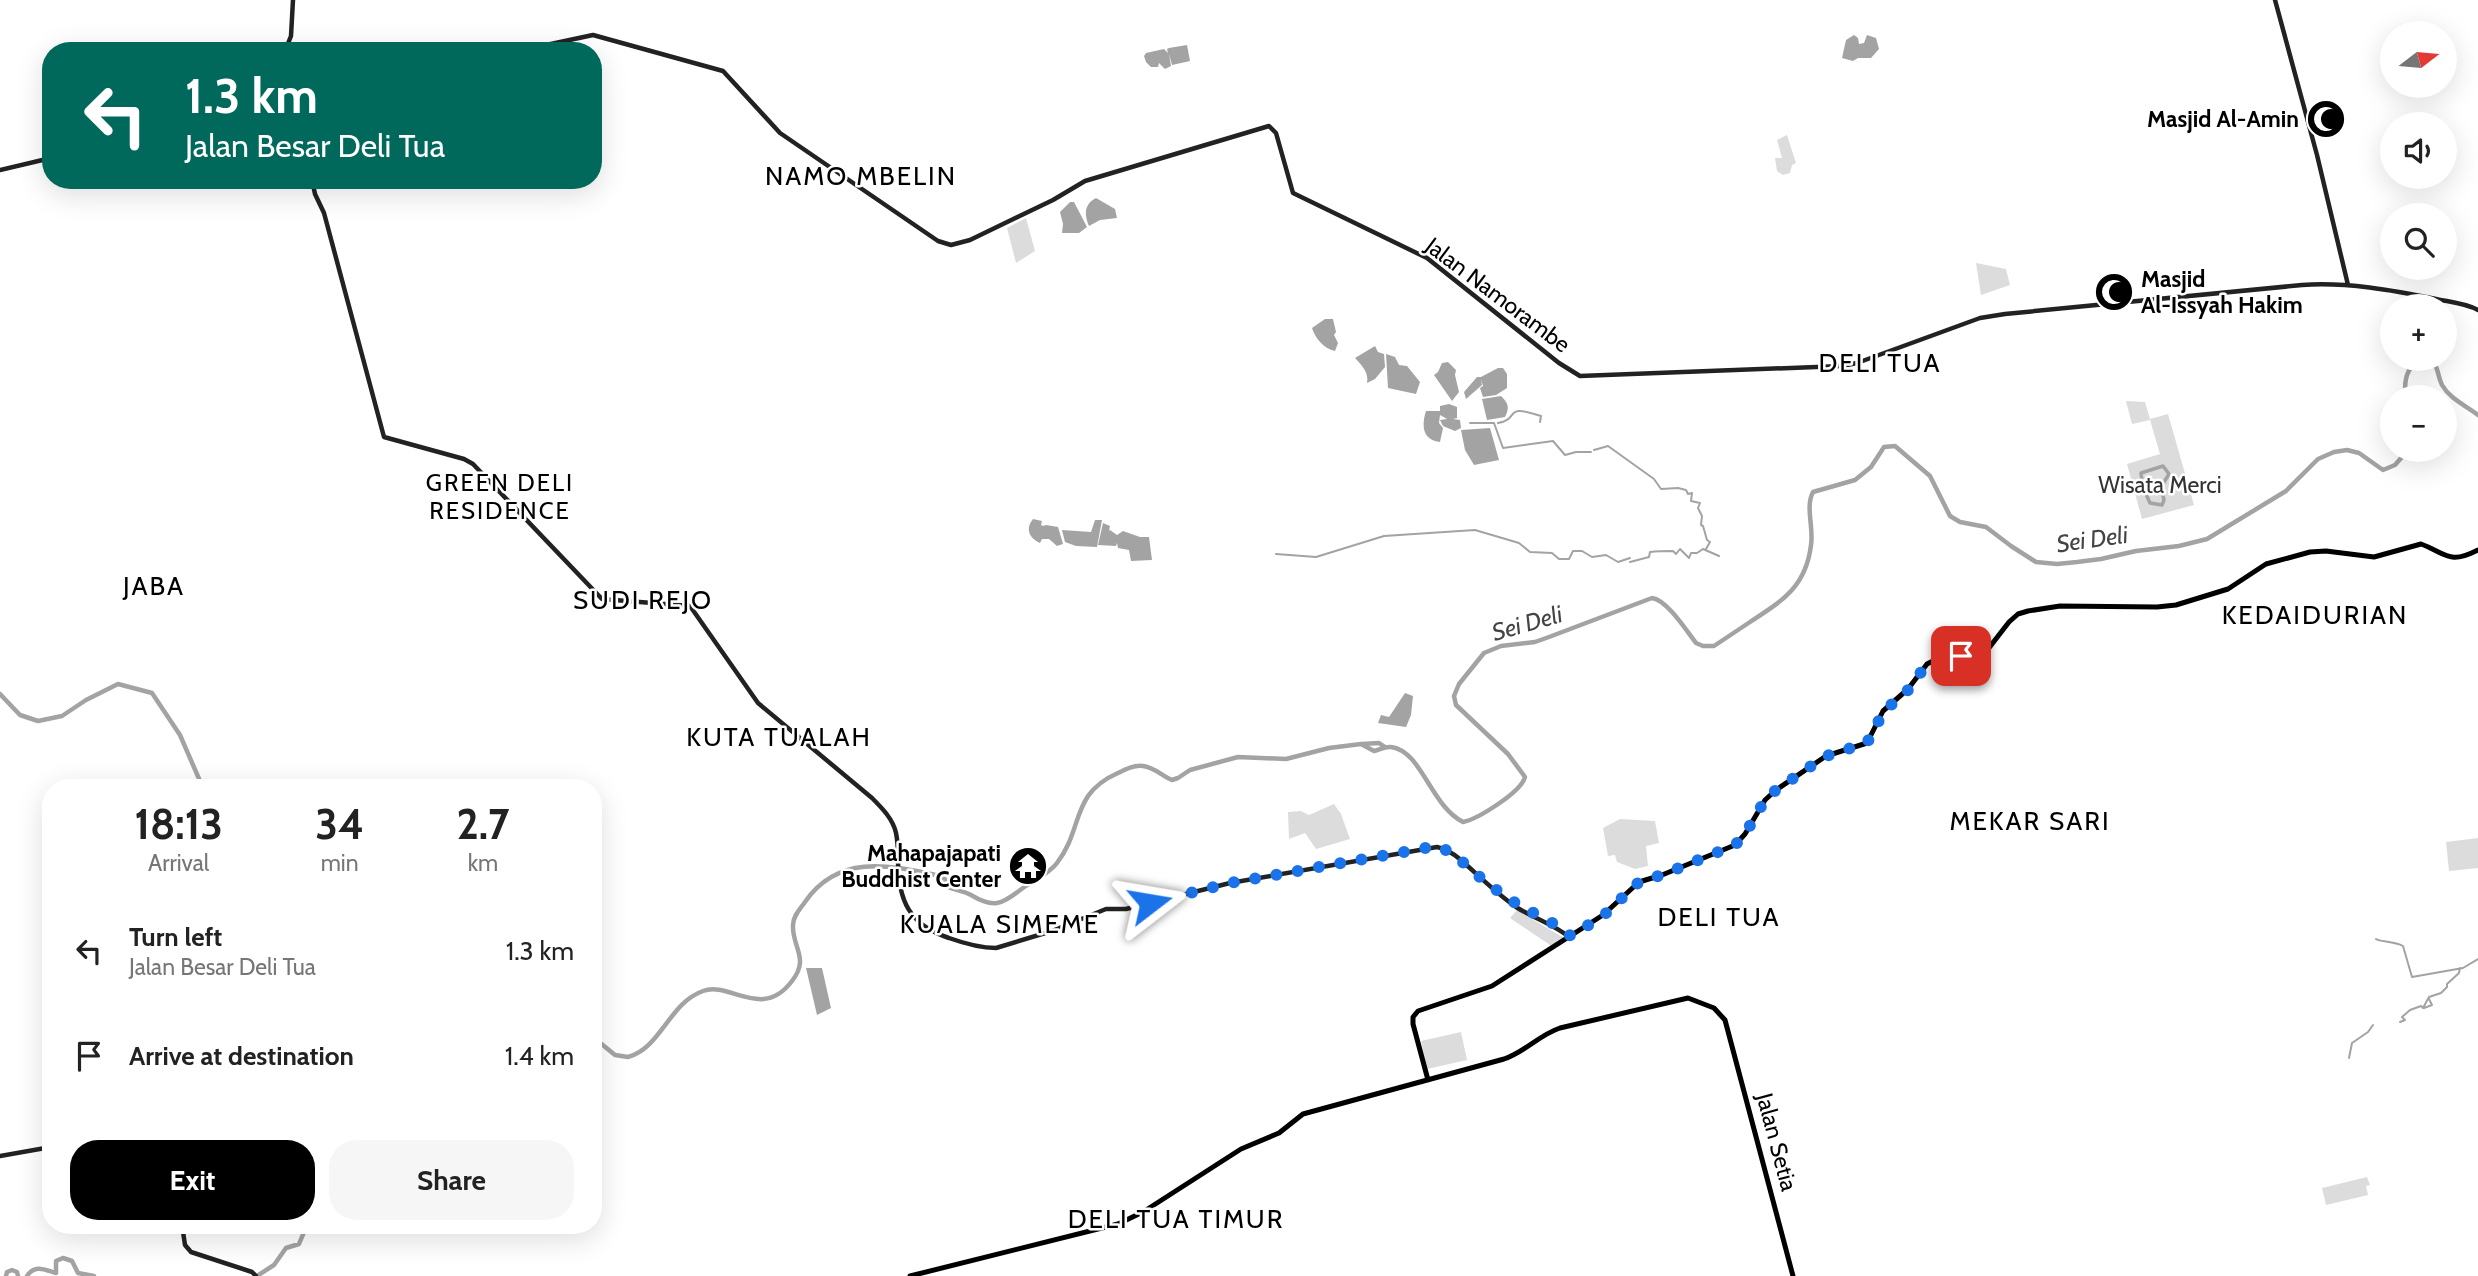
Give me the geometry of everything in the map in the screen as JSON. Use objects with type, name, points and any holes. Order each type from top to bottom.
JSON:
[{"type":"main road","points":[[289,42],[292,36],[293,0]]},
{"type":"main road","points":[[2275,0],[2318,158],[2348,285],[2419,295],[2478,310]]},
{"type":"main road","name":"Jalan Namorambe","points":[[558,42],[593,34],[723,71],[779,133],[938,241],[949,244],[975,238],[1053,200],[1085,181],[1269,126],[1276,133],[1293,193],[1427,258],[1559,363],[1580,376],[1842,366],[1980,318],[2302,285],[2348,285]]},
{"type":"main road","points":[[0,170],[42,160]]},
{"type":"main road","points":[[314,189],[324,213],[384,437],[464,459],[473,464],[602,599],[690,606],[758,703],[883,810],[892,822],[897,834],[899,881],[903,901],[909,912],[930,930],[988,948],[1003,946],[1052,931],[1106,909],[1126,909],[1230,883],[1442,847],[1516,906],[1570,937]]},
{"type":"main road","points":[[910,1276],[1125,1221],[1241,1149],[1282,1132],[1303,1114],[1427,1080],[1413,1024],[1413,1017],[1418,1011],[1492,986],[1604,915],[1639,882],[1735,845],[1745,834],[1765,800],[1776,790],[1826,756],[1867,743],[1884,711],[1908,690],[1927,664],[1935,660],[1986,653],[2009,622],[2020,613],[2060,606],[2160,607],[2176,604],[2231,588],[2266,565],[2319,550],[2374,557],[2421,544],[2449,558],[2467,556],[2478,550]]},
{"type":"main road","name":"Jalan Setia","points":[[1427,1080],[1513,1056],[1554,1030],[1686,998],[1714,1009],[1724,1018],[1793,1276]]},
{"type":"main road","points":[[0,1156],[42,1149]]},
{"type":"main road","points":[[183,1234],[185,1245],[191,1252],[254,1274]]},
{"type":"green space","points":[[1787,135],[1796,163],[1792,165],[1790,173],[1783,175],[1777,171],[1775,158],[1782,158],[1777,140]]},
{"type":"green space","points":[[1026,218],[1035,251],[1016,263],[1007,228]]},
{"type":"green space","points":[[1976,263],[2006,269],[2010,285],[1981,295]]},
{"type":"green space","name":"Wisata Merci","points":[[2126,401],[2145,402],[2150,419],[2168,414],[2194,505],[2142,519],[2127,464],[2160,454],[2150,420],[2132,424]]},
{"type":"green space","points":[[1334,804],[1341,814],[1350,839],[1316,849],[1305,833],[1289,839],[1288,812],[1301,811],[1309,815]]},
{"type":"green space","points":[[1620,819],[1655,821],[1659,843],[1646,846],[1648,866],[1635,869],[1617,862],[1615,855],[1608,856],[1603,828]]},
{"type":"green space","points":[[2478,838],[2478,868],[2449,871],[2446,842]]},
{"type":"green space","points":[[1517,910],[1564,938],[1553,947],[1510,918]]},
{"type":"green space","points":[[1461,1032],[1467,1060],[1427,1069],[1421,1041]]},
{"type":"green space","points":[[2367,1177],[2370,1185],[2366,1186],[2368,1195],[2326,1205],[2322,1188]]},
{"type":"shaded area","points":[[1854,35],[1859,44],[1864,43],[1867,35],[1876,38],[1879,49],[1871,58],[1858,58],[1853,61],[1842,58],[1846,40]]},
{"type":"shaded area","points":[[1187,45],[1190,61],[1172,65],[1169,54],[1171,66],[1165,69],[1159,63],[1158,67],[1151,67],[1144,56],[1146,53],[1164,49],[1168,53],[1169,48]]},
{"type":"shaded area","points":[[1096,198],[1115,209],[1117,218],[1100,220],[1089,226],[1086,210],[1089,203]]},
{"type":"shaded area","points":[[1070,202],[1074,202],[1087,227],[1079,233],[1062,233],[1060,212]]},
{"type":"shaded area","points":[[1325,319],[1333,319],[1336,332],[1334,335],[1338,343],[1335,351],[1320,342],[1312,328]]},
{"type":"shaded area","points":[[1375,346],[1378,352],[1384,354],[1385,367],[1375,379],[1367,383],[1366,372],[1355,358]]},
{"type":"shaded area","points":[[1386,354],[1395,357],[1399,365],[1407,366],[1420,382],[1416,394],[1388,388]]},
{"type":"shaded area","points":[[1448,362],[1456,370],[1459,392],[1452,401],[1434,375],[1442,363]]},
{"type":"shaded area","points":[[1503,368],[1507,374],[1507,388],[1496,395],[1483,397],[1480,388],[1483,386],[1481,379],[1482,385],[1466,399],[1464,392],[1477,377]]},
{"type":"shaded area","points":[[1501,396],[1507,405],[1505,417],[1487,420],[1482,399]]},
{"type":"shaded area","points":[[1449,404],[1457,407],[1457,418],[1453,419],[1460,420],[1461,428],[1455,431],[1443,426],[1440,420],[1447,419],[1440,415],[1439,423],[1443,428],[1440,442],[1427,436],[1424,422],[1426,411],[1440,411],[1440,406]]},
{"type":"shaded area","points":[[1490,428],[1499,460],[1474,465],[1465,450],[1461,430]]},
{"type":"shaded area","points":[[1033,519],[1042,521],[1043,526],[1058,527],[1063,544],[1057,546],[1049,539],[1042,539],[1040,543],[1033,539],[1029,530]]},
{"type":"shaded area","points":[[1095,520],[1102,520],[1097,547],[1076,546],[1065,542],[1062,530],[1091,532]]},
{"type":"shaded area","points":[[1103,523],[1110,526],[1109,531],[1117,535],[1123,531],[1149,537],[1152,560],[1131,561],[1129,550],[1118,548],[1117,543],[1116,546],[1098,545]]},
{"type":"shaded area","points":[[1405,693],[1413,696],[1411,715],[1406,727],[1378,723],[1381,715],[1389,717]]},
{"type":"shaded area","points":[[806,968],[822,968],[831,1008],[817,1015]]},
{"type":"waterway","name":"Sei Deli","points":[[2405,385],[2412,366],[2430,359],[2442,385]]},
{"type":"waterway","name":"Sei Deli","points":[[2457,401],[2478,415]]},
{"type":"waterway","points":[[1498,423],[1505,421],[1516,411],[1541,416],[1540,422]]},
{"type":"waterway","points":[[1470,423],[1494,423],[1503,448],[1553,441],[1565,455],[1591,452]]},
{"type":"waterway","points":[[1594,450],[1608,446],[1654,479],[1661,489],[1678,488],[1686,490],[1688,494],[1692,493],[1691,501],[1700,503],[1698,508],[1702,516],[1701,525],[1710,542],[1706,549]]},
{"type":"waterway","name":"Sei Deli","points":[[602,1044],[615,1055],[628,1057],[639,1052],[649,1045],[682,1005],[703,991],[713,989],[758,999],[781,993],[800,966],[793,933],[795,916],[818,887],[833,876],[848,870],[882,866],[918,871],[945,879],[946,886],[980,900],[993,903],[1004,901],[1054,867],[1065,850],[1085,801],[1092,791],[1103,781],[1133,767],[1147,767],[1172,780],[1190,770],[1238,757],[1286,759],[1329,748],[1361,744],[1374,751],[1391,747],[1411,758],[1442,804],[1452,814],[1463,822],[1470,820],[1508,797],[1525,777],[1508,754],[1456,705],[1454,696],[1459,684],[1484,653],[1501,646],[1535,642],[1652,598],[1670,610],[1696,643],[1714,646],[1772,607],[1798,582],[1804,572],[1811,545],[1810,504],[1813,492],[1855,480],[1871,467],[1884,447],[1895,446],[1930,476],[1950,516],[1960,522],[1986,527],[2036,562],[2057,564],[2101,559],[2207,539],[2286,491],[2318,459],[2334,452],[2347,450],[2359,453],[2383,470],[2398,462]]},
{"type":"waterway","points":[[2142,482],[2141,473],[2163,466],[2169,474],[2161,487],[2164,500],[2162,505],[2150,503],[2145,492]]},
{"type":"waterway","points":[[1276,554],[1316,557],[1384,536],[1475,530],[1519,543],[1530,552],[1552,553],[1559,559],[1569,559],[1573,551],[1582,551],[1592,557],[1606,555],[1618,562],[1630,558]]},
{"type":"waterway","points":[[1630,562],[1649,557],[1650,552],[1673,551],[1676,554],[1680,549],[1689,558],[1691,553],[1703,549],[1719,556]]},
{"type":"waterway","points":[[0,694],[20,715],[38,721],[62,716],[118,684],[152,693],[180,735],[199,779]]},
{"type":"waterway","points":[[1362,744],[1379,743],[1385,747]]},
{"type":"waterway","points":[[2376,939],[2403,946],[2412,977],[2463,968],[2478,959]]},
{"type":"waterway","points":[[2400,1022],[2405,1020],[2402,1017],[2410,1010],[2421,1006],[2423,1008],[2429,997],[2441,993],[2459,973],[2460,968]]},
{"type":"waterway","points":[[2424,1008],[2432,1005],[2429,999]]},
{"type":"waterway","points":[[2349,1058],[2352,1043],[2373,1025]]},
{"type":"waterway","points":[[257,1276],[274,1265],[286,1248],[299,1244],[303,1234]]},
{"type":"waterway","points":[[27,1276],[37,1269],[56,1273],[56,1261],[63,1258],[72,1261],[78,1273],[94,1276]]},
{"type":"waterway","points":[[6,1276],[7,1272],[12,1270],[17,1272],[18,1276]]},
{"type":"place","name":"Masjid Al-Amin","points":[[2326,119]]},
{"type":"place","name":"Masjid Al-Issyah Hakim","points":[[2114,292]]},
{"type":"place","name":"Mahapajapati Buddhist Center","points":[[1028,866]]},
{"type":"district","name":"NAMO MBELIN","points":[[861,176]]},
{"type":"district","name":"DELI TUA","points":[[1880,363]]},
{"type":"district","name":"GREEN DELI RESIDENCE","points":[[500,496]]},
{"type":"district","name":"JABA","points":[[154,586]]},
{"type":"district","name":"SUDI REJO","points":[[643,600]]},
{"type":"district","name":"KEDAIDURIAN","points":[[2315,615]]},
{"type":"district","name":"KUTA TUALAH","points":[[779,737]]},
{"type":"district","name":"MEKAR SARI","points":[[2030,821]]},
{"type":"district","name":"DELI TUA","points":[[1719,917]]},
{"type":"district","name":"KUALA SIMEME","points":[[1000,924]]},
{"type":"district","name":"DELI TUA TIMUR","points":[[1176,1219]]},
{"type":"route","points":[[1150,903],[1230,883],[1437,846],[1452,853],[1488,884],[1524,909],[1558,926],[1571,936],[1604,915],[1639,882],[1735,845],[1745,834],[1765,800],[1776,790],[1826,756],[1867,743],[1884,711],[1908,690],[1927,664],[1961,656]]}]
